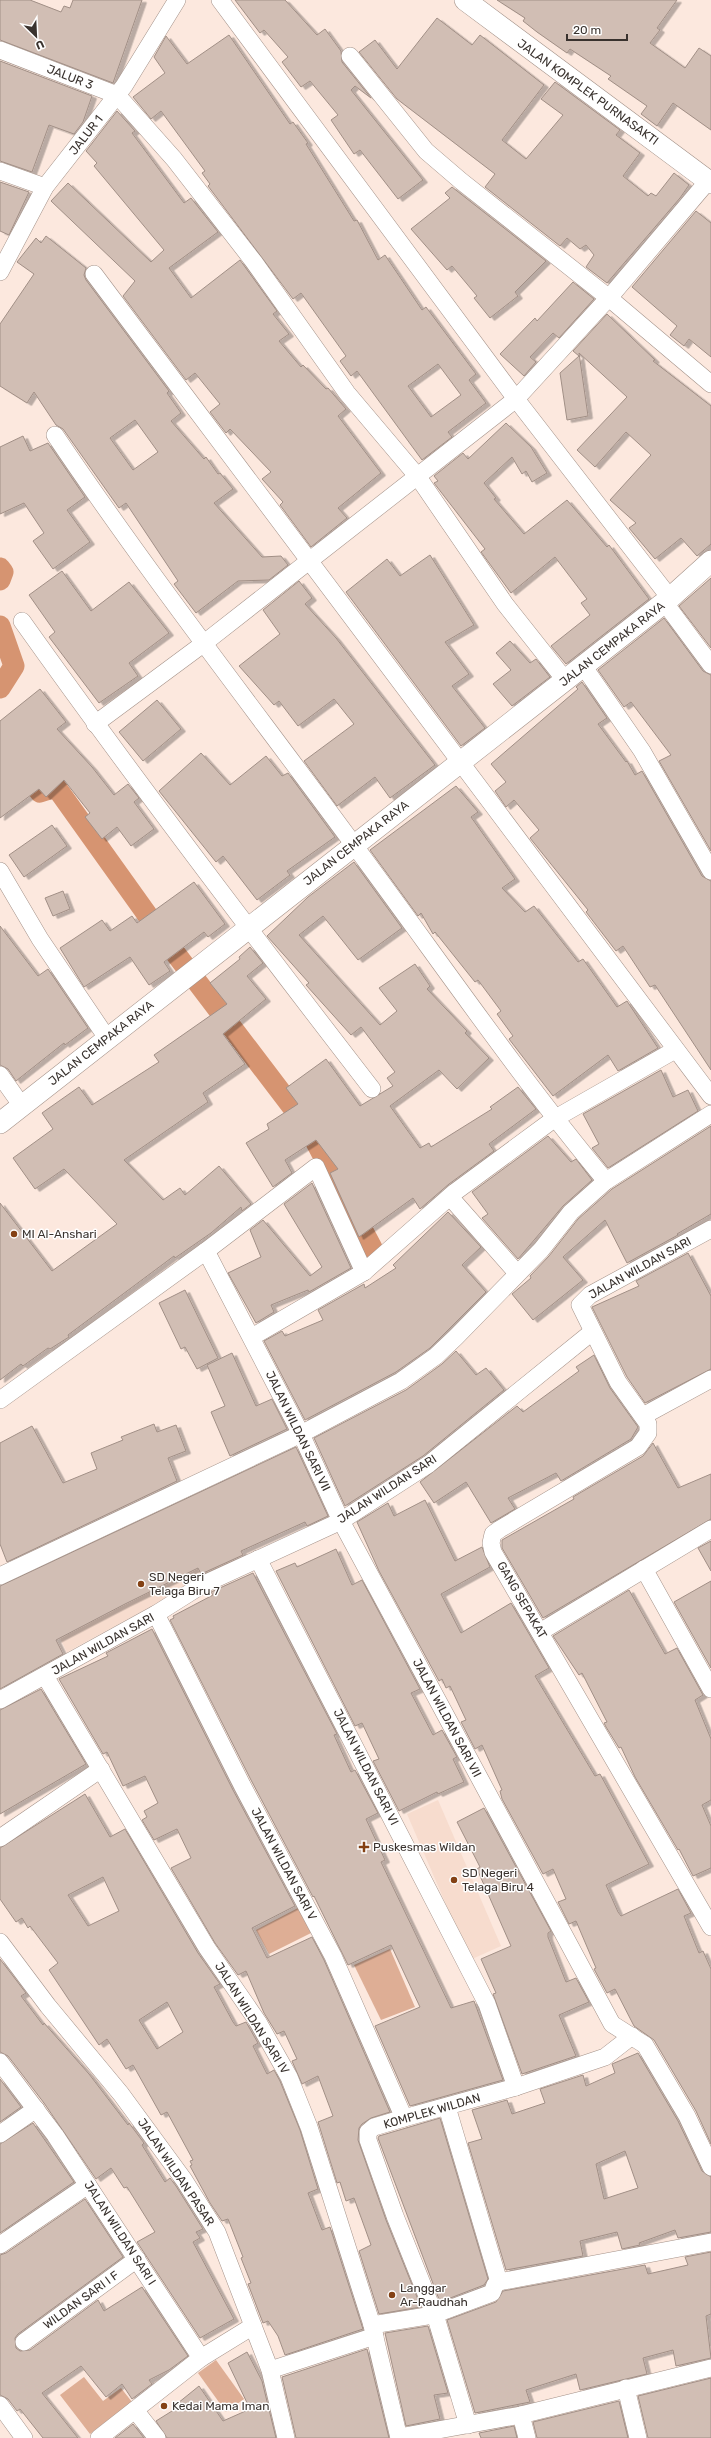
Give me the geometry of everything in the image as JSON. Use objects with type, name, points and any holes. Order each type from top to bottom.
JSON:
[{"type":"street","name":"JALUR 1","points":[[0,272],[46,187],[117,95],[177,0]]},
{"type":"street","points":[[220,0],[516,399],[668,600],[711,665]]},
{"type":"street","name":"JALAN KOMPLEK PURNASAKTI","points":[[465,0],[710,182]]},
{"type":"street","name":"JALUR 3","points":[[0,50],[117,95]]},
{"type":"street","points":[[350,56],[426,151],[461,181],[609,298],[711,384]]},
{"type":"street","points":[[117,95],[174,159],[254,262],[347,393],[418,477],[505,604],[566,681]]},
{"type":"street","points":[[0,171],[46,187]]},
{"type":"street","points":[[95,724],[310,562],[516,399],[609,298],[710,182]]},
{"type":"street","points":[[94,274],[711,1096]]},
{"type":"street","points":[[55,435],[118,528],[203,644],[354,844],[554,1119],[606,1181]]},
{"type":"street","name":"JALAN CEMPAKA RAYA","points":[[0,1123],[354,844],[462,763],[584,667],[668,600],[711,561]]},
{"type":"street","points":[[22,621],[95,724],[248,928],[372,1089]]},
{"type":"street","points":[[584,667],[642,751],[711,871]]},
{"type":"street","points":[[0,871],[40,939],[107,1038]]},
{"type":"street","points":[[252,1337],[364,1272],[450,1197],[554,1119],[675,1050]]},
{"type":"street","points":[[0,1075],[22,1106]]},
{"type":"street","points":[[0,1576],[301,1434],[401,1381],[419,1369],[456,1337],[555,1234],[571,1212],[606,1181],[711,1114]]},
{"type":"street","points":[[0,1400],[206,1251],[316,1167],[364,1272]]},
{"type":"street","points":[[450,1197],[517,1273]]},
{"type":"street","name":"JALAN WILDAN SARI","points":[[0,1700],[156,1614],[202,1585],[341,1521],[428,1464],[592,1332],[580,1309],[580,1305],[584,1300],[711,1229]]},
{"type":"street","name":"JALAN WILDAN SARI VII","points":[[206,1251],[252,1337],[301,1434],[341,1521],[612,2024],[645,2045],[687,2116],[711,2168]]},
{"type":"street","name":"GANG SEPAKAT","points":[[592,1332],[618,1382],[648,1424],[648,1433],[638,1447],[576,1482],[493,1534],[491,1543],[493,1552],[711,1927]]},
{"type":"street","points":[[643,1416],[711,1378]]},
{"type":"street","points":[[540,1632],[711,1529]]},
{"type":"street","name":"JALAN WILDAN SARI VI","points":[[258,1559],[487,2004],[516,2087]]},
{"type":"street","points":[[644,1569],[711,1689]]},
{"type":"street","name":"JALAN WILDAN SARI V","points":[[156,1614],[242,1785],[333,1956],[404,2118]]},
{"type":"street","name":"JALAN WILDAN SARI IV","points":[[45,1676],[207,1948],[258,2022],[289,2077],[309,2128],[374,2331],[399,2437]]},
{"type":"street","points":[[0,1838],[101,1769]]},
{"type":"street","name":"JALAN WILDAN PASAR","points":[[0,1942],[48,2006],[121,2094],[184,2180],[217,2232],[270,2370],[286,2438]]},
{"type":"street","name":"KOMPLEK WILDAN","points":[[468,2426],[438,2321],[433,2316],[368,2140],[368,2132],[371,2129],[404,2118],[516,2087],[606,2057],[632,2036]]},
{"type":"street","name":"JALAN WILDAN SARI I","points":[[0,2062],[36,2109],[88,2185],[201,2358]]},
{"type":"street","points":[[447,2107],[499,2282]]},
{"type":"street","points":[[0,2134],[36,2109]]},
{"type":"street","points":[[0,2246],[88,2185]]},
{"type":"street","points":[[270,2370],[374,2331],[433,2316],[492,2293],[495,2285],[499,2282],[711,2242]]},
{"type":"street","name":"WILDAN SARI I F","points":[[24,2342],[137,2259]]},
{"type":"street","points":[[99,2438],[201,2358],[253,2326]]},
{"type":"street","points":[[399,2437],[468,2426],[521,2415],[711,2368]]},
{"type":"street","points":[[626,2388],[638,2438]]},
{"type":"street","points":[[0,2405],[24,2438]]},
{"type":"street","points":[[135,2410],[156,2438]]},
{"type":"street","points":[[521,2415],[527,2438]]},
{"type":"shaded area","name":"SD Negeri Telaga Biru 7","points":[[217,1522],[235,1561],[67,1652],[44,1607]]},
{"type":"shaded area","name":"SD Negeri Telaga Biru 4","points":[[438,1800],[501,1946],[470,1960],[407,1814]]},
{"type":"shaded area","points":[[298,1908],[311,1933],[269,1954],[256,1930]]},
{"type":"shaded area","points":[[390,1949],[415,2007],[381,2020],[354,1965]]},
{"type":"shaded area","points":[[216,2360],[244,2399],[226,2412],[198,2373]]},
{"type":"shaded area","points":[[84,2377],[103,2401],[121,2388],[132,2402],[90,2434],[60,2395]]},
{"type":"building","points":[[0,0],[30,0],[61,12],[64,6],[70,8],[73,0],[142,0],[113,83],[0,40]]},
{"type":"building","points":[[235,0],[285,0],[317,35],[325,29],[341,51],[342,62],[371,98],[355,86],[351,90],[423,180],[398,199],[360,150],[354,154],[331,120],[338,115],[310,81],[301,87],[282,62],[288,57],[264,30],[260,33]]},
{"type":"building","points":[[497,0],[677,0],[657,28],[660,30],[650,43],[685,68],[699,48],[711,56],[711,130],[673,103],[657,126],[641,114],[647,106],[608,79],[611,76],[570,49],[567,53],[523,21],[525,18]]},
{"type":"building","points":[[437,18],[472,45],[480,35],[544,85],[502,140],[526,159],[563,115],[541,99],[555,82],[620,130],[616,135],[640,153],[623,176],[648,196],[651,193],[656,196],[674,173],[689,185],[680,198],[607,283],[586,267],[594,255],[586,245],[580,249],[567,238],[560,246],[485,187],[495,174],[397,99],[359,52],[375,40],[397,69]]},
{"type":"building","points":[[229,35],[290,124],[293,122],[308,143],[306,144],[354,221],[357,220],[378,260],[385,255],[422,310],[426,307],[476,374],[469,380],[486,403],[448,432],[452,437],[422,460],[357,371],[351,376],[340,361],[346,356],[301,293],[293,299],[208,186],[210,184],[202,173],[205,171],[161,111],[151,119],[133,97],[165,73],[154,57],[166,36],[187,64]],"holes":[[[438,364],[461,395],[431,417],[408,386]]]},
{"type":"building","points":[[0,61],[92,96],[83,122],[74,134],[49,125],[32,172],[0,161]]},
{"type":"building","points":[[117,111],[135,131],[132,133],[184,203],[191,198],[218,232],[169,268],[191,298],[240,260],[277,311],[273,314],[289,334],[279,341],[301,367],[303,365],[326,389],[328,388],[346,409],[338,416],[381,473],[338,508],[347,518],[311,547],[280,505],[283,502],[262,479],[271,472],[230,429],[226,433],[210,412],[220,404],[195,373],[186,380],[123,296],[135,281],[51,201],[68,183],[151,262],[164,250],[94,166],[97,163],[86,151]]},
{"type":"building","points":[[0,182],[29,192],[9,235],[0,231]]},
{"type":"building","points":[[452,187],[546,261],[515,292],[518,296],[490,318],[474,298],[477,296],[452,266],[447,270],[411,229],[450,198],[445,193]]},
{"type":"building","points":[[696,211],[711,223],[711,357],[689,339],[684,346],[670,335],[677,326],[632,287]]},
{"type":"building","points":[[46,236],[86,268],[84,275],[86,280],[169,391],[167,393],[181,413],[171,421],[204,459],[206,457],[218,474],[220,473],[233,489],[214,503],[262,557],[281,556],[288,565],[269,580],[238,581],[196,613],[174,584],[178,581],[126,503],[119,508],[63,429],[56,425],[34,392],[27,403],[0,386],[0,324],[34,274],[17,262],[36,238],[41,243]],"holes":[[[135,420],[158,452],[133,470],[110,438]]]},
{"type":"building","points":[[573,282],[594,299],[559,338],[553,333],[530,357],[536,362],[524,376],[500,354],[535,318],[537,321]]},
{"type":"building","points":[[607,314],[655,360],[653,361],[711,406],[711,544],[697,556],[681,538],[655,559],[629,528],[636,523],[610,500],[651,455],[626,432],[595,467],[577,450],[627,397],[579,353],[588,416],[567,420],[560,373],[579,356],[573,351]]},
{"type":"building","points":[[506,423],[531,447],[547,473],[532,482],[526,471],[522,474],[512,457],[484,483],[496,498],[494,499],[524,534],[567,500],[607,547],[609,545],[649,599],[566,664],[551,646],[590,615],[581,603],[587,599],[555,557],[511,593],[481,552],[485,549],[434,483],[438,481],[434,476],[463,453],[468,459]]},
{"type":"building","points":[[23,436],[30,451],[48,443],[85,497],[67,510],[90,542],[53,569],[33,541],[44,533],[24,503],[0,514],[0,447]]},
{"type":"building","points":[[430,555],[474,625],[445,642],[469,674],[452,686],[485,728],[461,746],[346,592],[387,559],[400,576]]},
{"type":"building","points":[[62,571],[91,611],[129,582],[169,633],[129,663],[138,676],[99,703],[49,637],[55,632],[29,595]]},
{"type":"building","points":[[711,578],[711,648],[679,606]]},
{"type":"building","points":[[299,581],[312,598],[305,604],[336,638],[435,765],[390,798],[375,777],[337,806],[304,761],[354,724],[334,699],[298,726],[279,701],[274,705],[239,666],[280,634],[263,610]]},
{"type":"building","points":[[664,618],[703,671],[711,675],[711,851],[659,761],[671,755],[631,702],[624,707],[598,670]]},
{"type":"building","points":[[510,641],[530,663],[536,659],[550,677],[512,706],[493,684],[511,670],[496,653]]},
{"type":"building","points":[[582,682],[607,718],[598,724],[626,762],[627,761],[635,775],[642,771],[702,876],[711,881],[711,1070],[655,985],[650,987],[623,946],[616,951],[586,912],[588,910],[530,838],[539,830],[514,800],[506,807],[495,791],[506,782],[491,764],[578,689],[576,687]]},
{"type":"building","points":[[40,689],[66,722],[57,729],[92,767],[114,795],[128,784],[139,798],[134,802],[154,829],[131,846],[117,827],[102,839],[85,817],[90,813],[64,780],[46,797],[39,789],[0,818],[0,721]]},
{"type":"building","points":[[157,700],[181,729],[143,761],[119,732]]},
{"type":"building","points":[[201,753],[230,785],[266,756],[282,776],[288,773],[335,837],[287,871],[290,875],[257,900],[223,856],[216,862],[159,791]]},
{"type":"building","points":[[456,786],[478,812],[471,817],[515,879],[502,888],[525,912],[534,906],[578,962],[583,959],[617,1007],[627,1001],[658,1048],[618,1071],[608,1055],[553,1096],[509,1039],[513,1036],[497,1014],[501,1011],[478,980],[475,982],[435,932],[433,934],[421,913],[418,916],[370,850]]},
{"type":"building","points":[[52,825],[67,846],[24,877],[9,855]]},
{"type":"building","points":[[354,862],[402,928],[358,960],[323,916],[299,935],[380,1025],[397,1011],[379,988],[415,964],[430,986],[427,989],[467,1031],[465,1033],[489,1058],[457,1089],[439,1070],[390,1106],[420,1148],[429,1143],[431,1147],[492,1109],[490,1107],[518,1087],[536,1109],[489,1144],[494,1151],[449,1184],[420,1209],[413,1198],[359,1237],[330,1173],[338,1169],[316,1140],[285,1160],[292,1173],[273,1187],[246,1143],[269,1129],[267,1124],[298,1104],[286,1088],[326,1059],[360,1106],[393,1086],[387,1078],[395,1072],[361,1027],[351,1035],[306,985],[309,983],[267,936],[308,897]]},
{"type":"building","points":[[194,882],[225,924],[208,937],[204,932],[164,962],[170,971],[149,985],[130,957],[84,987],[60,948],[102,920],[110,931],[132,916],[137,923]]},
{"type":"building","points":[[63,891],[70,909],[53,916],[45,898]]},
{"type":"building","points":[[0,926],[38,976],[48,969],[88,1028],[65,1045],[64,1043],[16,1081],[8,1069],[0,1065]]},
{"type":"building","points":[[250,947],[263,963],[247,976],[266,999],[223,1034],[245,1064],[203,1093],[208,1102],[124,1160],[163,1200],[180,1188],[185,1195],[219,1166],[251,1204],[242,1211],[241,1207],[211,1233],[175,1258],[174,1256],[68,1335],[69,1337],[50,1349],[48,1348],[23,1366],[21,1364],[0,1380],[0,1203],[52,1271],[117,1224],[64,1169],[35,1189],[13,1158],[53,1129],[42,1113],[79,1087],[92,1105],[159,1062],[154,1055],[227,1004],[210,983],[240,959],[239,957]]},
{"type":"building","points":[[661,1070],[673,1097],[688,1090],[698,1111],[608,1168],[592,1148],[599,1144],[583,1114]]},
{"type":"building","points":[[711,1126],[711,1214],[677,1234],[678,1235],[627,1263],[605,1220],[563,1257],[583,1280],[533,1320],[512,1294],[531,1278],[530,1276],[549,1256],[578,1219],[612,1189]]},
{"type":"building","points":[[548,1136],[571,1162],[576,1159],[592,1180],[563,1206],[518,1259],[482,1218],[488,1214],[472,1192]]},
{"type":"building","points":[[312,1183],[351,1268],[309,1292],[308,1290],[271,1305],[274,1312],[256,1323],[228,1273],[261,1257],[250,1230],[263,1220],[310,1276],[322,1267],[284,1204]]},
{"type":"building","points":[[448,1212],[481,1247],[462,1265],[486,1292],[430,1348],[396,1372],[305,1420],[264,1341],[282,1331],[285,1336],[323,1320],[318,1310],[364,1284],[365,1288],[396,1268],[393,1265]]},
{"type":"building","points":[[688,1253],[711,1296],[711,1369],[645,1403],[627,1377],[592,1307],[639,1286],[636,1281]]},
{"type":"building","points":[[185,1290],[218,1358],[197,1369],[185,1347],[181,1349],[159,1303]]},
{"type":"building","points":[[456,1351],[476,1375],[486,1368],[504,1390],[423,1456],[345,1506],[314,1438],[406,1390],[442,1364]]},
{"type":"building","points":[[232,1353],[256,1406],[272,1399],[287,1429],[230,1456],[211,1412],[225,1406],[207,1365]]},
{"type":"building","points":[[594,1355],[610,1388],[638,1427],[631,1439],[561,1481],[556,1473],[508,1498],[515,1509],[491,1523],[466,1482],[434,1503],[420,1482],[517,1406],[523,1412],[579,1371],[576,1367]]},
{"type":"building","points":[[154,1424],[157,1432],[176,1425],[186,1451],[168,1458],[177,1481],[7,1562],[0,1544],[0,1443],[32,1426],[63,1483],[97,1469],[91,1453],[123,1440],[121,1437]]},
{"type":"building","points":[[653,1443],[678,1488],[711,1474],[711,1519],[543,1618],[502,1548],[502,1540],[574,1499],[573,1497],[643,1456]]},
{"type":"building","points":[[296,1447],[328,1516],[307,1526],[305,1522],[241,1551],[243,1555],[201,1574],[198,1568],[56,1640],[63,1654],[0,1689],[0,1586]]},
{"type":"building","points":[[425,1500],[455,1561],[482,1547],[490,1567],[441,1594],[461,1633],[511,1603],[549,1668],[535,1676],[595,1776],[600,1774],[649,1864],[606,1885],[618,1912],[621,1916],[678,1889],[691,1913],[684,1916],[699,1953],[703,1951],[711,1969],[711,2144],[696,2111],[654,2040],[634,2026],[615,1989],[607,1993],[594,1969],[596,1968],[576,1921],[569,1924],[558,1902],[566,1899],[553,1869],[543,1874],[502,1799],[500,1791],[502,1790],[482,1745],[475,1749],[461,1722],[466,1720],[450,1686],[446,1688],[442,1679],[439,1681],[379,1571],[357,1522],[388,1503],[394,1516]]},
{"type":"building","points":[[711,1541],[711,1571],[698,1548]]},
{"type":"building","points":[[336,1549],[352,1585],[362,1580],[420,1689],[411,1693],[433,1735],[442,1730],[457,1757],[453,1759],[464,1782],[438,1794],[437,1792],[399,1811],[373,1761],[379,1759],[362,1723],[355,1726],[276,1571],[295,1563],[297,1567]]},
{"type":"building","points":[[253,1573],[337,1734],[334,1735],[351,1772],[355,1770],[378,1813],[366,1819],[385,1860],[381,1862],[451,2008],[474,2001],[503,2080],[410,2106],[375,2026],[420,2007],[391,1945],[348,1965],[314,1896],[313,1897],[251,1780],[170,1620],[174,1618],[173,1616],[213,1595],[211,1592]]},
{"type":"building","points":[[711,1581],[711,1668],[674,1602]]},
{"type":"building","points":[[629,1590],[665,1654],[677,1648],[703,1695],[695,1700],[711,1739],[711,1800],[702,1805],[711,1826],[711,1868],[693,1876],[679,1849],[678,1850],[635,1777],[621,1747],[619,1748],[606,1727],[604,1723],[607,1722],[582,1673],[579,1675],[553,1636]]},
{"type":"building","points":[[152,1629],[233,1790],[295,1906],[252,1928],[267,1958],[312,1937],[324,1960],[390,2112],[371,2118],[362,2124],[359,2128],[358,2140],[386,2220],[421,2307],[379,2314],[359,2251],[371,2245],[354,2198],[346,2201],[340,2182],[337,2183],[318,2122],[333,2116],[318,2076],[302,2084],[292,2061],[297,2059],[284,2031],[277,2034],[264,2013],[246,1971],[238,1975],[215,1943],[171,1868],[191,1858],[177,1829],[154,1840],[142,1820],[147,1817],[144,1811],[158,1803],[145,1776],[123,1786],[107,1752],[103,1754],[59,1679],[108,1656],[106,1653]]},
{"type":"building","points":[[41,1689],[86,1764],[0,1814],[0,1710]]},
{"type":"building","points":[[85,1794],[110,1837],[125,1829],[198,1953],[220,1984],[214,1987],[233,2022],[236,2026],[246,2022],[258,2043],[253,2046],[267,2074],[274,2070],[280,2081],[300,2130],[318,2189],[308,2193],[322,2230],[330,2227],[363,2329],[285,2355],[278,2336],[268,2321],[263,2323],[248,2284],[251,2283],[241,2258],[243,2257],[228,2219],[222,2221],[210,2203],[190,2166],[192,2165],[190,2161],[193,2160],[167,2112],[161,2115],[133,2065],[126,2069],[107,2039],[99,2045],[49,1970],[58,1963],[30,1926],[28,1928],[22,1918],[16,1922],[0,1899],[0,1848]],"holes":[[[103,1877],[119,1911],[88,1926],[68,1895]],[[167,2002],[183,2032],[157,2049],[139,2020]]]},
{"type":"building","points":[[484,1808],[551,1931],[548,1933],[548,1937],[566,1982],[576,1978],[589,2002],[559,2015],[576,2056],[522,2074],[493,1994],[496,1993],[481,1959],[511,1946],[477,1869],[480,1867],[457,1822]]},
{"type":"building","points":[[0,1959],[26,1993],[21,1996],[43,2025],[44,2023],[89,2074],[128,2125],[129,2123],[144,2143],[142,2145],[165,2182],[170,2178],[176,2186],[203,2229],[196,2232],[200,2238],[193,2242],[234,2319],[200,2338],[137,2242],[155,2232],[127,2187],[124,2188],[111,2168],[96,2179],[44,2103],[8,2056],[0,2052]]},
{"type":"building","points":[[638,2053],[678,2121],[702,2171],[711,2177],[711,2232],[678,2238],[675,2230],[639,2243],[640,2245],[622,2249],[617,2232],[580,2241],[583,2256],[506,2270],[468,2143],[482,2139],[472,2110],[507,2100],[512,2114],[545,2103],[540,2089],[583,2075],[586,2086],[615,2073],[612,2064]],"holes":[[[625,2151],[638,2188],[604,2199],[596,2164]]]},
{"type":"building","points":[[0,2079],[21,2107],[0,2122]]},
{"type":"building","points":[[440,2118],[488,2279],[484,2285],[440,2302],[378,2138],[379,2136]]},
{"type":"building","points":[[33,2123],[74,2182],[0,2233],[0,2144]]},
{"type":"building","points":[[85,2199],[123,2257],[18,2334],[15,2338],[16,2348],[20,2351],[30,2350],[98,2300],[104,2311],[142,2287],[188,2356],[169,2370],[149,2380],[152,2384],[132,2399],[122,2384],[106,2397],[81,2366],[42,2393],[78,2438],[43,2438],[20,2409],[17,2411],[8,2399],[0,2395],[0,2255],[6,2253]]},
{"type":"building","points":[[711,2252],[711,2314],[706,2316],[711,2358],[676,2366],[673,2350],[643,2358],[647,2374],[580,2390],[576,2374],[526,2390],[530,2402],[475,2413],[447,2320],[496,2302],[503,2291],[645,2265],[648,2274],[688,2265],[685,2257]]},
{"type":"building","points":[[428,2326],[448,2393],[434,2395],[440,2419],[406,2426],[385,2333]]},
{"type":"building","points":[[367,2349],[389,2438],[296,2438],[282,2377]]},
{"type":"building","points":[[247,2352],[262,2381],[276,2438],[167,2438],[156,2421],[180,2406],[178,2403],[199,2386],[223,2421],[250,2409],[228,2363]]},
{"type":"building","points":[[711,2378],[711,2438],[648,2438],[638,2396]]},
{"type":"building","points":[[619,2401],[628,2438],[537,2438],[533,2422]]},
{"type":"building","points":[[133,2424],[144,2438],[115,2438]]},
{"type":"building","points":[[514,2426],[517,2438],[481,2438],[479,2433]]},
{"type":"waterway","points":[[0,568],[3,572],[0,580]]},
{"type":"waterway","points":[[0,626],[14,666],[0,688]]},
{"type":"waterway","points":[[0,737],[40,792],[56,787],[166,941],[309,1129],[372,1248]]},
{"type":"place","name":"MI Al-Anshari","points":[[14,1234]]},
{"type":"place","name":"SD Negeri Telaga Biru 7","points":[[141,1584]]},
{"type":"place","name":"Puskesmas Wildan","points":[[364,1847]]},
{"type":"place","name":"SD Negeri Telaga Biru 4","points":[[454,1880]]},
{"type":"place","name":"Langgar Ar-Raudhah","points":[[392,2295]]},
{"type":"place","name":"Kedai Mama Iman","points":[[164,2406]]}]
